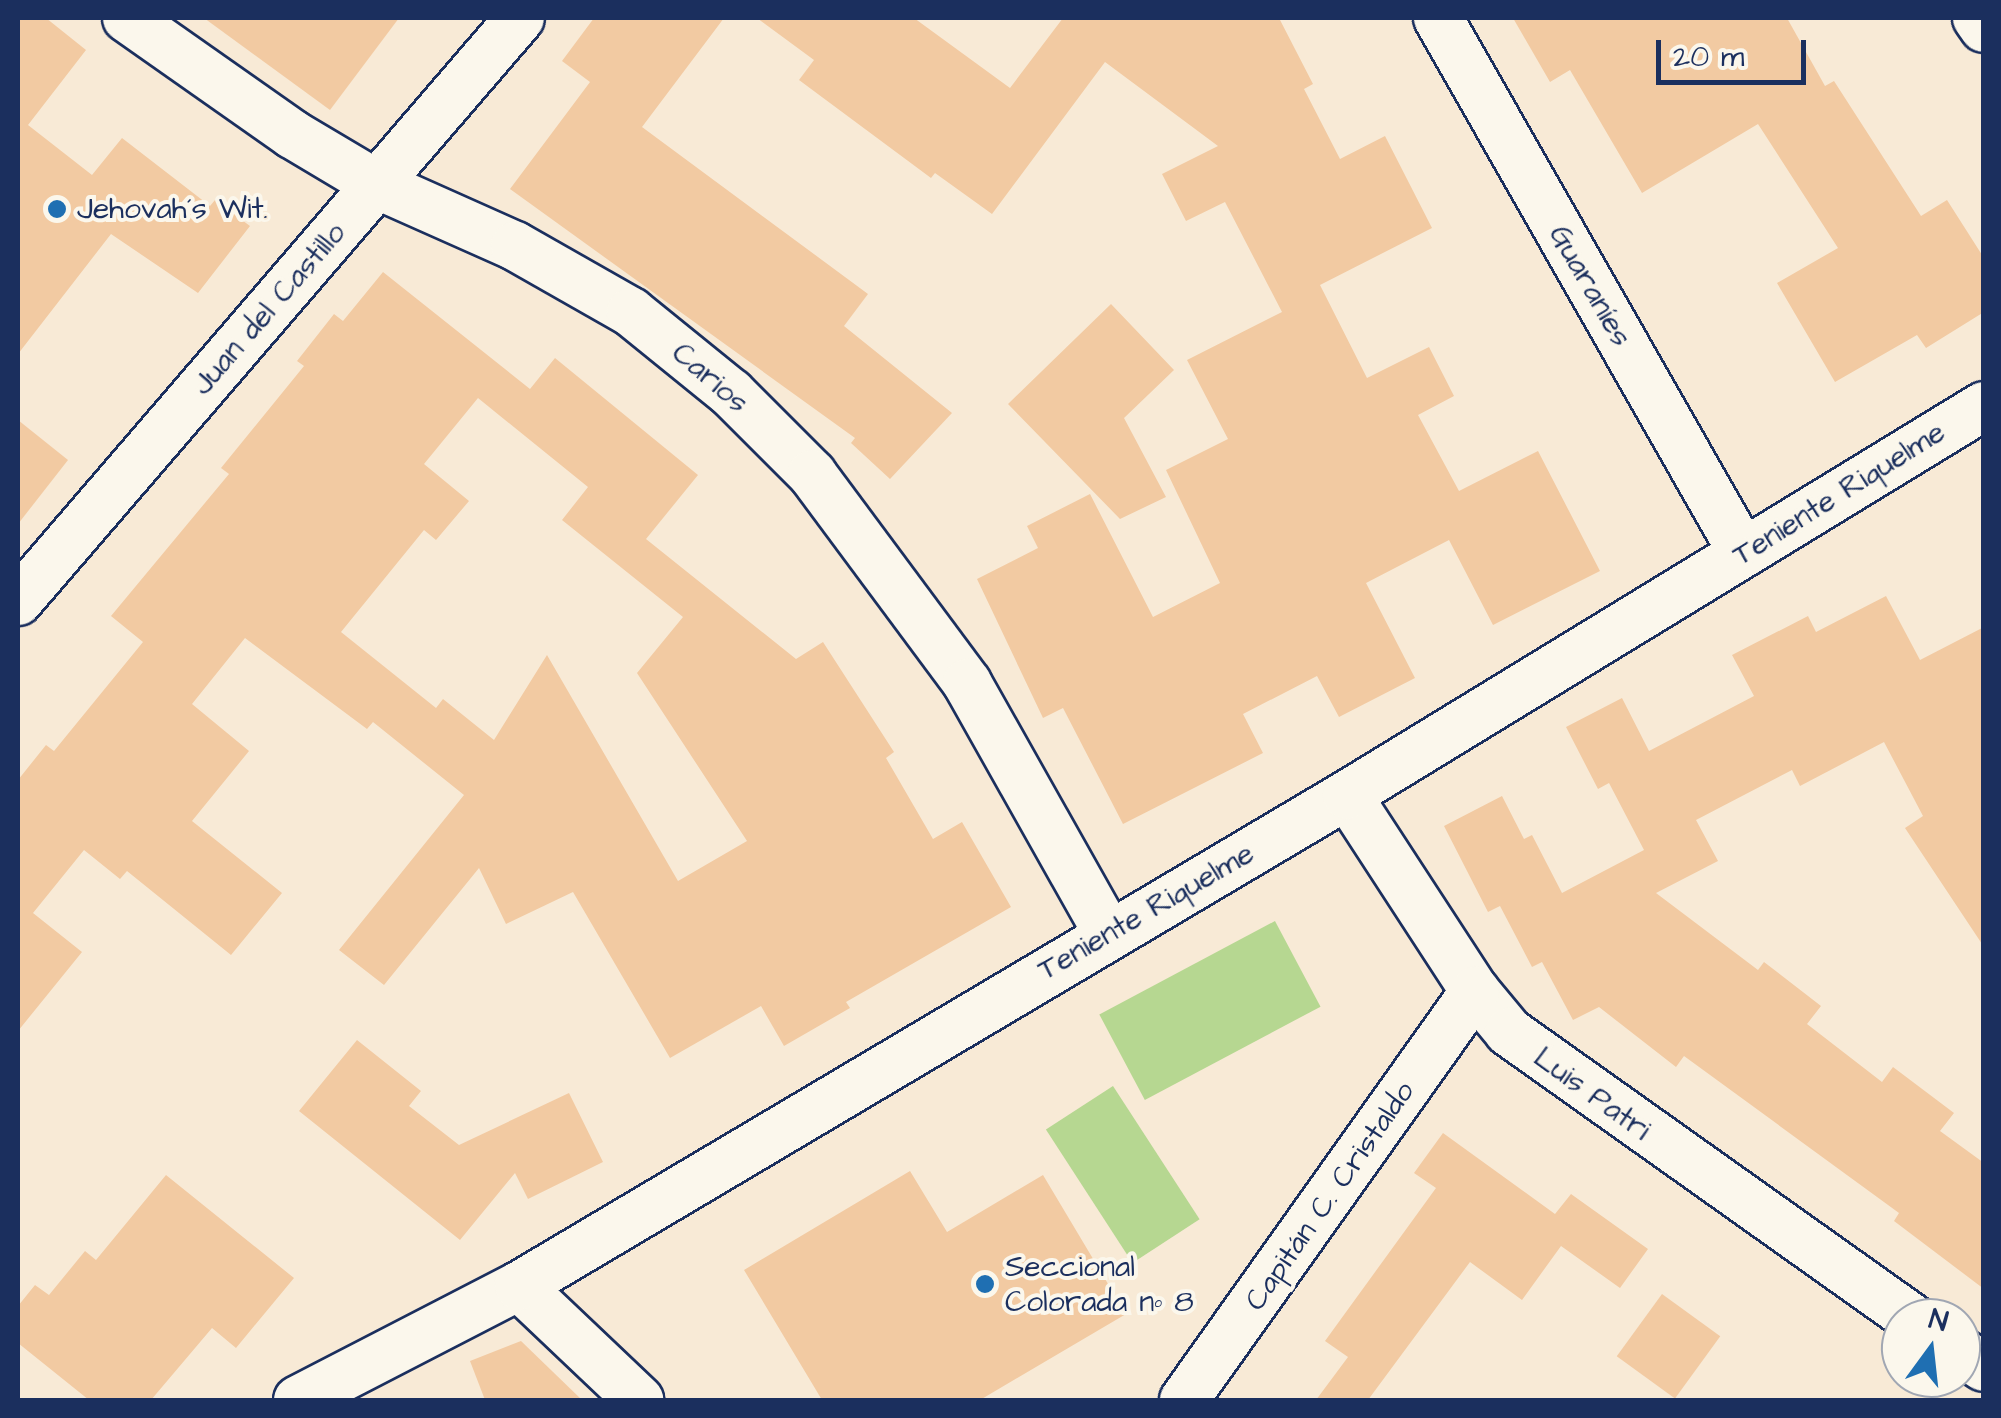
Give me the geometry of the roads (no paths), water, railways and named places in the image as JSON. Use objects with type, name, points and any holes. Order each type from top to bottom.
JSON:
[{"type":"street","name":"Carios","points":[[126,18],[376,184],[515,246],[632,312],[731,393],[812,474],[967,683],[1108,934]]},
{"type":"street","name":"Juan del Castillo","points":[[18,601],[520,18]]},
{"type":"street","name":"Guaraníes","points":[[1438,18],[1743,553]]},
{"type":"street","points":[[1977,18],[1984,28]]},
{"type":"street","name":"Teniente Riquelme","points":[[298,1400],[519,1286],[1347,796],[1984,406]]},
{"type":"street","name":"Luis Patri","points":[[1347,796],[1475,991],[1549,1066],[1883,1298]]},
{"type":"street","name":"Capitán C. Cristaldo","points":[[1184,1400],[1475,991]]},
{"type":"street","points":[[519,1286],[640,1400]]},
{"type":"place","name":"Jehovah´s Wit.","points":[[57,209]]},
{"type":"place","name":"Seccional Colorada nº 8","points":[[985,1284]]}]
